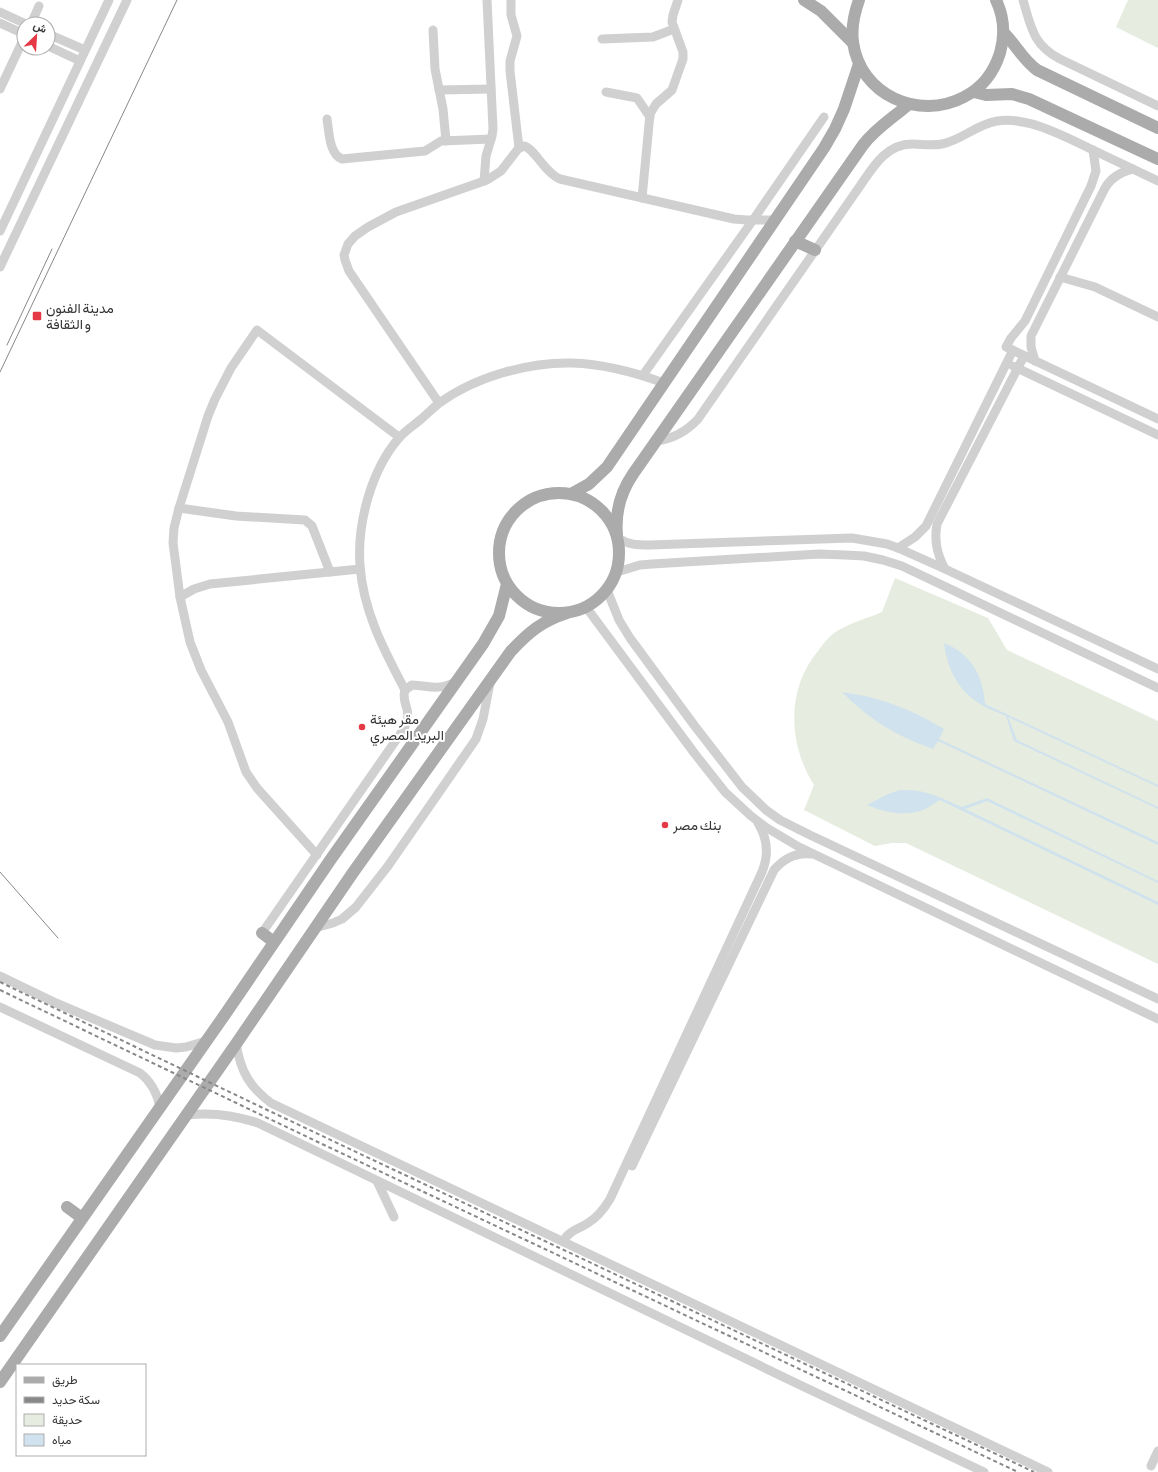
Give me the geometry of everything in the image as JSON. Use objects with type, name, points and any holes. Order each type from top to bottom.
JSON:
[{"type":"main road","points":[[804,0],[821,11],[853,43]]},
{"type":"main road","points":[[859,0],[854,14],[852,28],[853,43],[859,64],[868,78],[880,90],[893,99],[909,104],[931,107],[954,102],[974,92],[984,83],[992,72],[1002,48],[1004,33],[1002,19],[996,0]]},
{"type":"main road","points":[[1004,33],[1013,42],[1023,58],[1037,70],[1158,128]]},
{"type":"main road","points":[[571,494],[589,484],[604,470],[824,148],[844,109],[859,64]]},
{"type":"main road","points":[[974,92],[986,95],[1012,94],[1029,99],[1158,160]]},
{"type":"main road","points":[[0,1382],[236,1044],[352,874],[511,651],[536,627],[546,621],[586,607],[598,600],[607,590],[617,572],[619,561],[616,514],[621,496],[628,481],[871,134],[909,104]]},
{"type":"main road","points":[[795,241],[815,250]]},
{"type":"main road","points":[[567,613],[549,612],[533,607],[518,597],[507,584],[500,568],[499,550],[502,533],[510,518],[522,505],[537,497],[554,493],[571,494],[586,499],[599,508],[610,520],[617,536]]},
{"type":"main road","points":[[0,1336],[492,630],[498,616],[507,584]]},
{"type":"main road","points":[[262,933],[274,942]]},
{"type":"main road","points":[[67,1208],[82,1218]]},
{"type":"street","points":[[0,231],[109,0]]},
{"type":"street","points":[[0,267],[127,0]]},
{"type":"street","points":[[484,181],[486,156],[493,129],[487,0]]},
{"type":"street","points":[[511,0],[511,15],[517,36],[510,61],[510,71],[519,148]]},
{"type":"street","points":[[642,198],[650,117],[654,106],[670,93],[674,87],[683,59],[683,52],[674,30],[672,19],[678,0]]},
{"type":"street","points":[[1023,0],[1032,32],[1040,45],[1047,51],[1060,60],[1158,106]]},
{"type":"street","points":[[35,16],[39,6]]},
{"type":"street","points":[[0,12],[16,19]]},
{"type":"street","points":[[0,23],[16,30]]},
{"type":"street","points":[[433,30],[435,69],[443,109],[446,141]]},
{"type":"street","points":[[602,38],[653,37],[674,30]]},
{"type":"street","points":[[56,37],[85,50]]},
{"type":"street","points":[[56,50],[80,60]]},
{"type":"street","points":[[0,89],[16,55]]},
{"type":"street","points":[[439,90],[491,89]]},
{"type":"street","points":[[606,92],[635,97],[639,100],[650,117]]},
{"type":"street","points":[[643,375],[753,220],[824,116]]},
{"type":"street","points":[[327,118],[333,150],[336,156],[342,159],[423,151],[429,149],[438,142],[491,139]]},
{"type":"street","points":[[656,441],[668,439],[680,434],[687,430],[698,419],[879,159],[887,152],[908,144],[942,144],[958,139],[984,124],[1007,120],[1023,122],[1045,129],[1158,181]]},
{"type":"street","points":[[49,126],[64,133]]},
{"type":"street","points":[[439,403],[346,266],[345,249],[355,236],[368,227],[396,212],[484,181],[501,171],[519,148],[524,146],[528,148],[548,172],[560,179],[734,219],[775,220]]},
{"type":"street","points":[[898,548],[916,537],[926,526],[1006,363],[1011,338],[1025,321],[1092,186],[1096,171],[1093,150]]},
{"type":"street","points":[[1035,361],[1031,347],[1032,336],[1106,185],[1118,174],[1133,169]]},
{"type":"street","points":[[1060,277],[1095,287],[1158,317]]},
{"type":"street","points":[[317,855],[257,788],[246,772],[228,722],[195,656],[186,627],[180,597],[172,543],[174,528],[208,416],[215,399],[231,368],[257,330],[400,437]]},
{"type":"street","points":[[1009,348],[1158,419]]},
{"type":"street","points":[[945,569],[938,556],[936,548],[937,524],[1024,356]]},
{"type":"street","points":[[1006,363],[1158,435]]},
{"type":"street","points":[[262,933],[405,726],[408,714],[404,696],[405,690],[373,626],[366,606],[360,569],[360,537],[367,501],[383,462],[400,437],[439,403],[459,391],[495,376],[525,367],[548,364],[596,364],[619,368],[664,383]]},
{"type":"street","points":[[179,508],[236,516],[305,520],[312,526],[330,572]]},
{"type":"street","points":[[617,536],[623,542],[650,545],[852,538],[876,542],[898,548],[945,569],[1158,669]]},
{"type":"street","points":[[617,572],[640,565],[819,554],[851,555],[877,559],[908,569],[1158,688]]},
{"type":"street","points":[[180,597],[194,589],[210,584],[360,569]]},
{"type":"street","points":[[607,590],[619,620],[630,638],[742,787],[766,810],[780,820],[805,833],[1158,999]]},
{"type":"street","points":[[586,607],[725,792],[757,822],[764,835],[767,850],[765,865],[613,1207]]},
{"type":"street","points":[[315,928],[333,923],[349,913],[356,907],[388,866],[476,739],[483,719],[491,679]]},
{"type":"street","points":[[405,690],[412,685],[435,688],[456,682]]},
{"type":"street","points":[[751,816],[783,838],[817,855],[1158,1019]]},
{"type":"street","points":[[692,1031],[774,870],[782,861],[793,855],[805,853],[817,855]]},
{"type":"street","points":[[0,976],[56,1003],[155,1045],[170,1048],[186,1047],[206,1041]]},
{"type":"street","points":[[0,1007],[140,1073],[147,1078],[154,1088],[160,1107]]},
{"type":"street","points":[[236,1044],[239,1062],[246,1078],[257,1092],[271,1103],[1048,1472]]},
{"type":"street","points":[[563,1242],[568,1234],[584,1226],[598,1215],[610,1199],[685,1046]]},
{"type":"street","points":[[186,1115],[205,1113],[223,1114],[241,1117],[258,1123],[800,1385],[984,1472]]},
{"type":"street","points":[[377,1180],[394,1217]]},
{"type":"street","points":[[1151,1466],[1158,1451]]},
{"type":"green space","points":[[1128,0],[1158,0],[1158,48],[1116,27]]},
{"type":"green space","points":[[895,578],[988,618],[1007,650],[1158,721],[1158,964],[906,843],[892,843],[875,846],[804,810],[814,785],[805,769],[795,735],[794,717],[800,682],[808,666],[831,635],[848,626],[882,612]]},
{"type":"water","points":[[944,643],[962,653],[974,667],[982,684],[985,704],[1158,785],[1158,787],[1008,717],[1017,740],[1158,807],[1158,809],[1014,741],[1006,716],[980,704],[961,687],[950,667]]},
{"type":"water","points":[[842,692],[870,697],[919,715],[944,729],[939,739],[1158,842],[1158,845],[938,741],[933,749],[907,738],[874,719]]},
{"type":"water","points":[[900,790],[925,792],[962,807],[987,798],[1158,881],[1158,883],[987,801],[965,809],[1158,902],[1158,905],[940,800],[922,810],[906,813],[890,812],[867,805],[888,794]]},
{"type":"tram line","points":[[0,372],[177,0]]},
{"type":"tram line","points":[[7,345],[52,249]]},
{"type":"tram line","points":[[0,872],[58,938]]},
{"type":"railway","points":[[0,982],[263,1108],[1034,1472]]},
{"type":"railway","points":[[0,990],[322,1144],[1018,1472]]},
{"type":"place","name":"مدينة الفنون و الثقافة","points":[[37,316]]},
{"type":"place","name":"مقر هيئة البريد المصري","points":[[362,727]]},
{"type":"place","name":"بنك مصر","points":[[665,825]]}]
